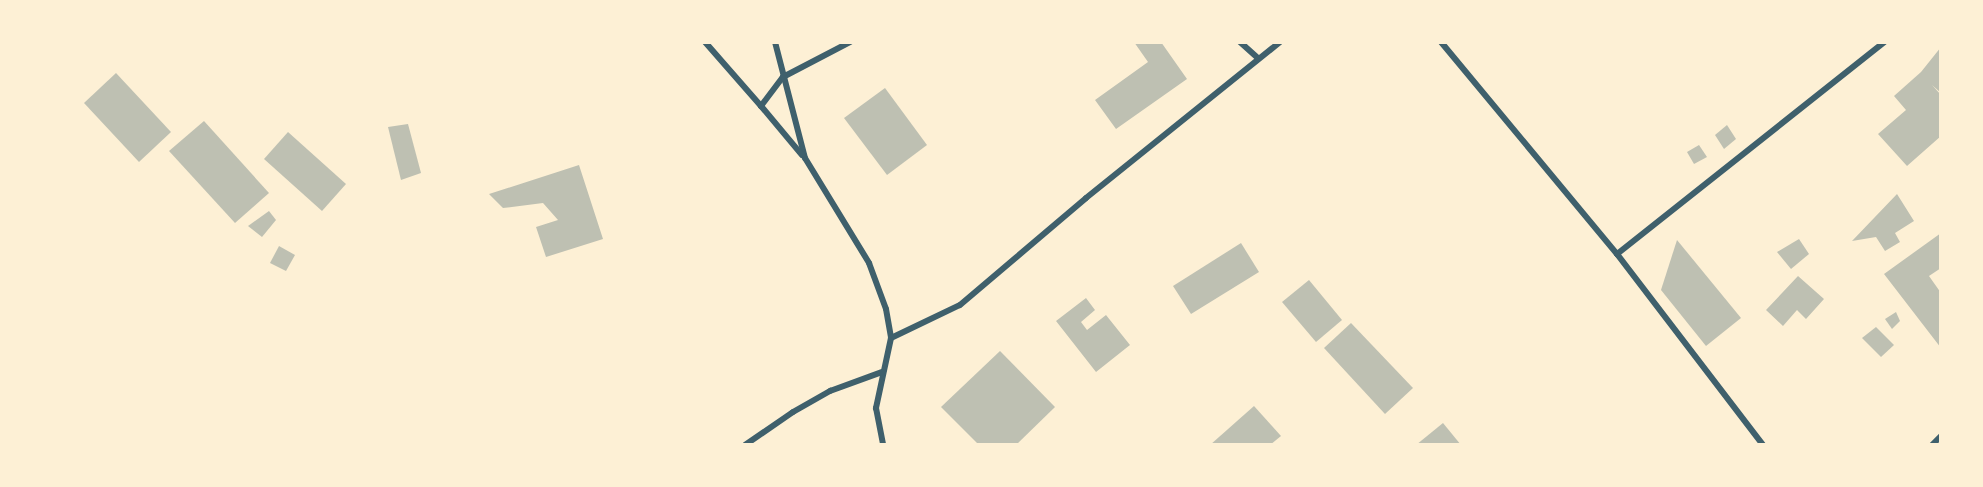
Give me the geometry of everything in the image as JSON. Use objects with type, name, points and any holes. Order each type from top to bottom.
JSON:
[{"type":"street","points":[[705,42],[805,158],[869,263],[886,309],[891,338],[876,408],[883,445]]},
{"type":"street","points":[[775,42],[805,158]]},
{"type":"street","points":[[761,106],[783,77],[850,42]]},
{"type":"street","points":[[1240,42],[1258,58]]},
{"type":"street","points":[[891,338],[960,305],[1086,198],[1280,42]]},
{"type":"street","points":[[1441,42],[1617,254],[1763,445]]},
{"type":"street","points":[[1617,254],[1884,42]]},
{"type":"street","points":[[745,445],[793,412],[830,391],[882,372]]},
{"type":"street","points":[[1932,445],[1941,436]]},
{"type":"building","points":[[1134,42],[1161,42],[1187,79],[1116,129],[1095,100],[1148,62]]},
{"type":"building","points":[[1941,47],[1941,93],[1932,85],[1941,95],[1941,136],[1907,166],[1878,134],[1906,110],[1894,96],[1921,72]]},
{"type":"building","points":[[116,73],[171,132],[139,162],[84,103]]},
{"type":"building","points":[[885,88],[927,145],[887,175],[844,118]]},
{"type":"building","points":[[204,121],[269,193],[235,223],[169,151]]},
{"type":"building","points":[[408,124],[421,173],[401,180],[388,127]]},
{"type":"building","points":[[1727,125],[1736,139],[1724,149],[1715,135]]},
{"type":"building","points":[[288,132],[346,184],[322,211],[264,159]]},
{"type":"building","points":[[1699,145],[1707,157],[1694,164],[1687,152]]},
{"type":"building","points":[[579,165],[603,239],[546,257],[536,227],[558,220],[543,203],[503,208],[489,194]]},
{"type":"building","points":[[1897,194],[1914,221],[1895,233],[1900,242],[1885,251],[1876,237],[1852,241]]},
{"type":"building","points":[[269,211],[276,220],[262,237],[248,226]]},
{"type":"building","points":[[1941,233],[1941,268],[1929,276],[1941,293],[1941,348],[1884,274]]},
{"type":"building","points":[[1799,239],[1809,254],[1791,269],[1777,252]]},
{"type":"building","points":[[1677,240],[1741,318],[1706,346],[1661,290]]},
{"type":"building","points":[[1241,243],[1259,272],[1191,314],[1173,286]]},
{"type":"building","points":[[279,246],[295,255],[286,271],[270,263]]},
{"type":"building","points":[[1798,276],[1824,299],[1806,319],[1797,310],[1783,326],[1766,310]]},
{"type":"building","points":[[1309,280],[1342,320],[1316,342],[1282,302]]},
{"type":"building","points":[[1086,298],[1095,310],[1081,322],[1087,330],[1106,315],[1130,345],[1096,372],[1056,321]]},
{"type":"building","points":[[1896,312],[1900,321],[1892,329],[1885,319]]},
{"type":"building","points":[[1351,323],[1413,388],[1385,414],[1324,348]]},
{"type":"building","points":[[1876,327],[1894,345],[1881,357],[1862,338]]},
{"type":"building","points":[[1000,351],[1055,407],[1016,445],[979,445],[941,407]]},
{"type":"building","points":[[1254,406],[1281,436],[1270,445],[1210,445]]},
{"type":"building","points":[[1443,423],[1461,445],[1416,445]]}]
